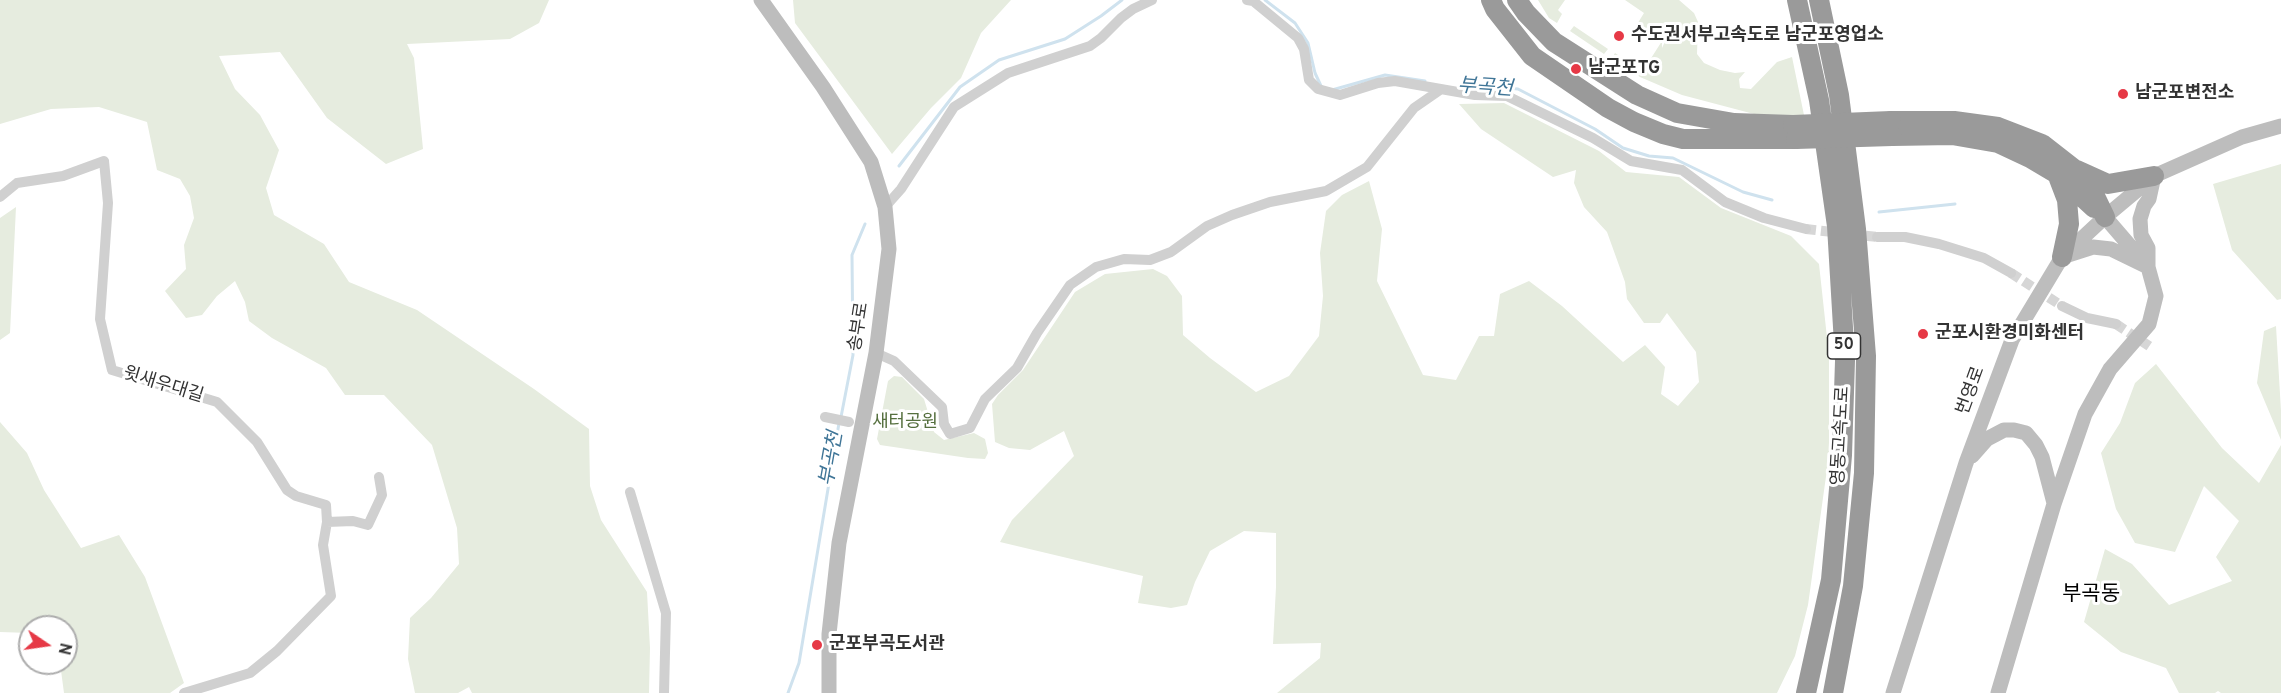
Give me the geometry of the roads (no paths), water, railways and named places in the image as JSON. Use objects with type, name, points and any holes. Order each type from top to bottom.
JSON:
[{"type":"highway","points":[[1491,0],[1532,56],[1608,108],[1663,134],[1683,139],[1891,129],[1954,121],[1998,127],[2042,144],[2066,171],[2094,194],[2105,217]]},
{"type":"highway","points":[[1517,0],[1526,13],[1554,42],[1637,95],[1677,112],[1795,132]]},
{"type":"highway","name":"영동고속도로","points":[[1797,0],[1819,100],[1837,226],[1845,361],[1842,454],[1832,579],[1806,693]]},
{"type":"highway","name":"영동고속도로","points":[[1819,0],[1841,106],[1856,229],[1866,356],[1864,474],[1854,575],[1833,693]]},
{"type":"highway","points":[[2066,171],[2108,184],[2154,176]]},
{"type":"highway","points":[[2062,257],[2069,224],[2066,171]]},
{"type":"highway","points":[[1791,693],[1820,632]]},
{"type":"street","name":"송부로","points":[[761,0],[823,87],[871,162],[885,207],[890,249],[876,353],[839,543],[829,634],[829,693]]},
{"type":"street","points":[[885,207],[901,189],[954,107],[1008,73],[1090,46],[1133,9],[1152,0]]},
{"type":"street","points":[[1251,0],[1298,38],[1304,49],[1309,80],[1317,89],[1340,95],[1378,83],[1395,81],[1475,96],[1507,96],[1593,138],[1631,161],[1682,170],[1725,202],[1764,218],[1806,229]]},
{"type":"street","points":[[876,353],[894,361],[942,407],[944,424],[950,435],[970,428],[985,399],[1017,368],[1037,333],[1070,285],[1096,267],[1124,259],[1150,260],[1171,252],[1207,226],[1232,215],[1270,202],[1326,191],[1367,167],[1414,108],[1440,90]]},
{"type":"street","name":"번영로","points":[[1893,693],[1966,463],[2012,340],[2062,257],[2154,176],[2242,137],[2281,126]]},
{"type":"street","name":"윗새우대길","points":[[0,197],[17,183],[63,176],[105,161],[108,203],[100,319],[112,370],[217,402],[257,441],[287,490],[296,496],[326,505],[327,522]]},
{"type":"street","points":[[1998,693],[2054,504],[2085,414],[2110,369],[2149,324],[2156,296],[2148,267],[2148,248],[2141,235],[2140,219],[2149,199],[2154,176]]},
{"type":"street","points":[[2105,217],[2148,267]]},
{"type":"street","points":[[1877,237],[1905,237],[1939,244],[1984,258],[2011,273]]},
{"type":"street","points":[[2062,257],[2093,247],[2111,249],[2148,267]]},
{"type":"street","points":[[2062,306],[2087,318],[2116,324]]},
{"type":"street","points":[[825,417],[849,422]]},
{"type":"street","points":[[1966,463],[1987,440],[2004,430],[2026,433],[2042,457],[2054,504]]},
{"type":"street","points":[[184,693],[250,674],[277,651],[327,601],[331,596],[323,545],[327,522],[353,520],[368,525],[382,495],[379,477]]},
{"type":"street","points":[[630,492],[666,613],[664,693]]},
{"type":"waterway","name":"부곡천","points":[[899,166],[960,87],[999,60],[1065,39],[1122,0]]},
{"type":"waterway","name":"부곡천","points":[[1265,0],[1295,23],[1308,43],[1315,73],[1321,86]]},
{"type":"waterway","name":"부곡천","points":[[1332,90],[1385,75],[1425,81]]},
{"type":"waterway","name":"부곡천","points":[[1479,90],[1497,87],[1518,89],[1595,129],[1623,148],[1649,156],[1673,158],[1743,192],[1772,200]]},
{"type":"waterway","name":"부곡천","points":[[1879,212],[1955,204]]},
{"type":"waterway","name":"부곡천","points":[[841,417],[853,355],[852,255],[865,224]]},
{"type":"waterway","name":"부곡천","points":[[788,693],[799,663],[839,423]]},
{"type":"tunnel","points":[[1806,229],[1877,237]]},
{"type":"tunnel","points":[[2011,273],[2062,306]]},
{"type":"tunnel","points":[[2116,324],[2152,348]]},
{"type":"place","name":"수도권서부고속도로 남군포영업소","points":[[1619,36]]},
{"type":"place","name":"남군포TG","points":[[1576,69]]},
{"type":"place","name":"남군포변전소","points":[[2123,94]]},
{"type":"place","name":"군포시환경미화센터","points":[[1923,334]]},
{"type":"place","name":"군포부곡도서관","points":[[817,645]]},
{"type":"district","name":"부곡동","points":[[2091,596]]},
{"type":"park label","name":"새터공원","points":[[905,423]]}]
